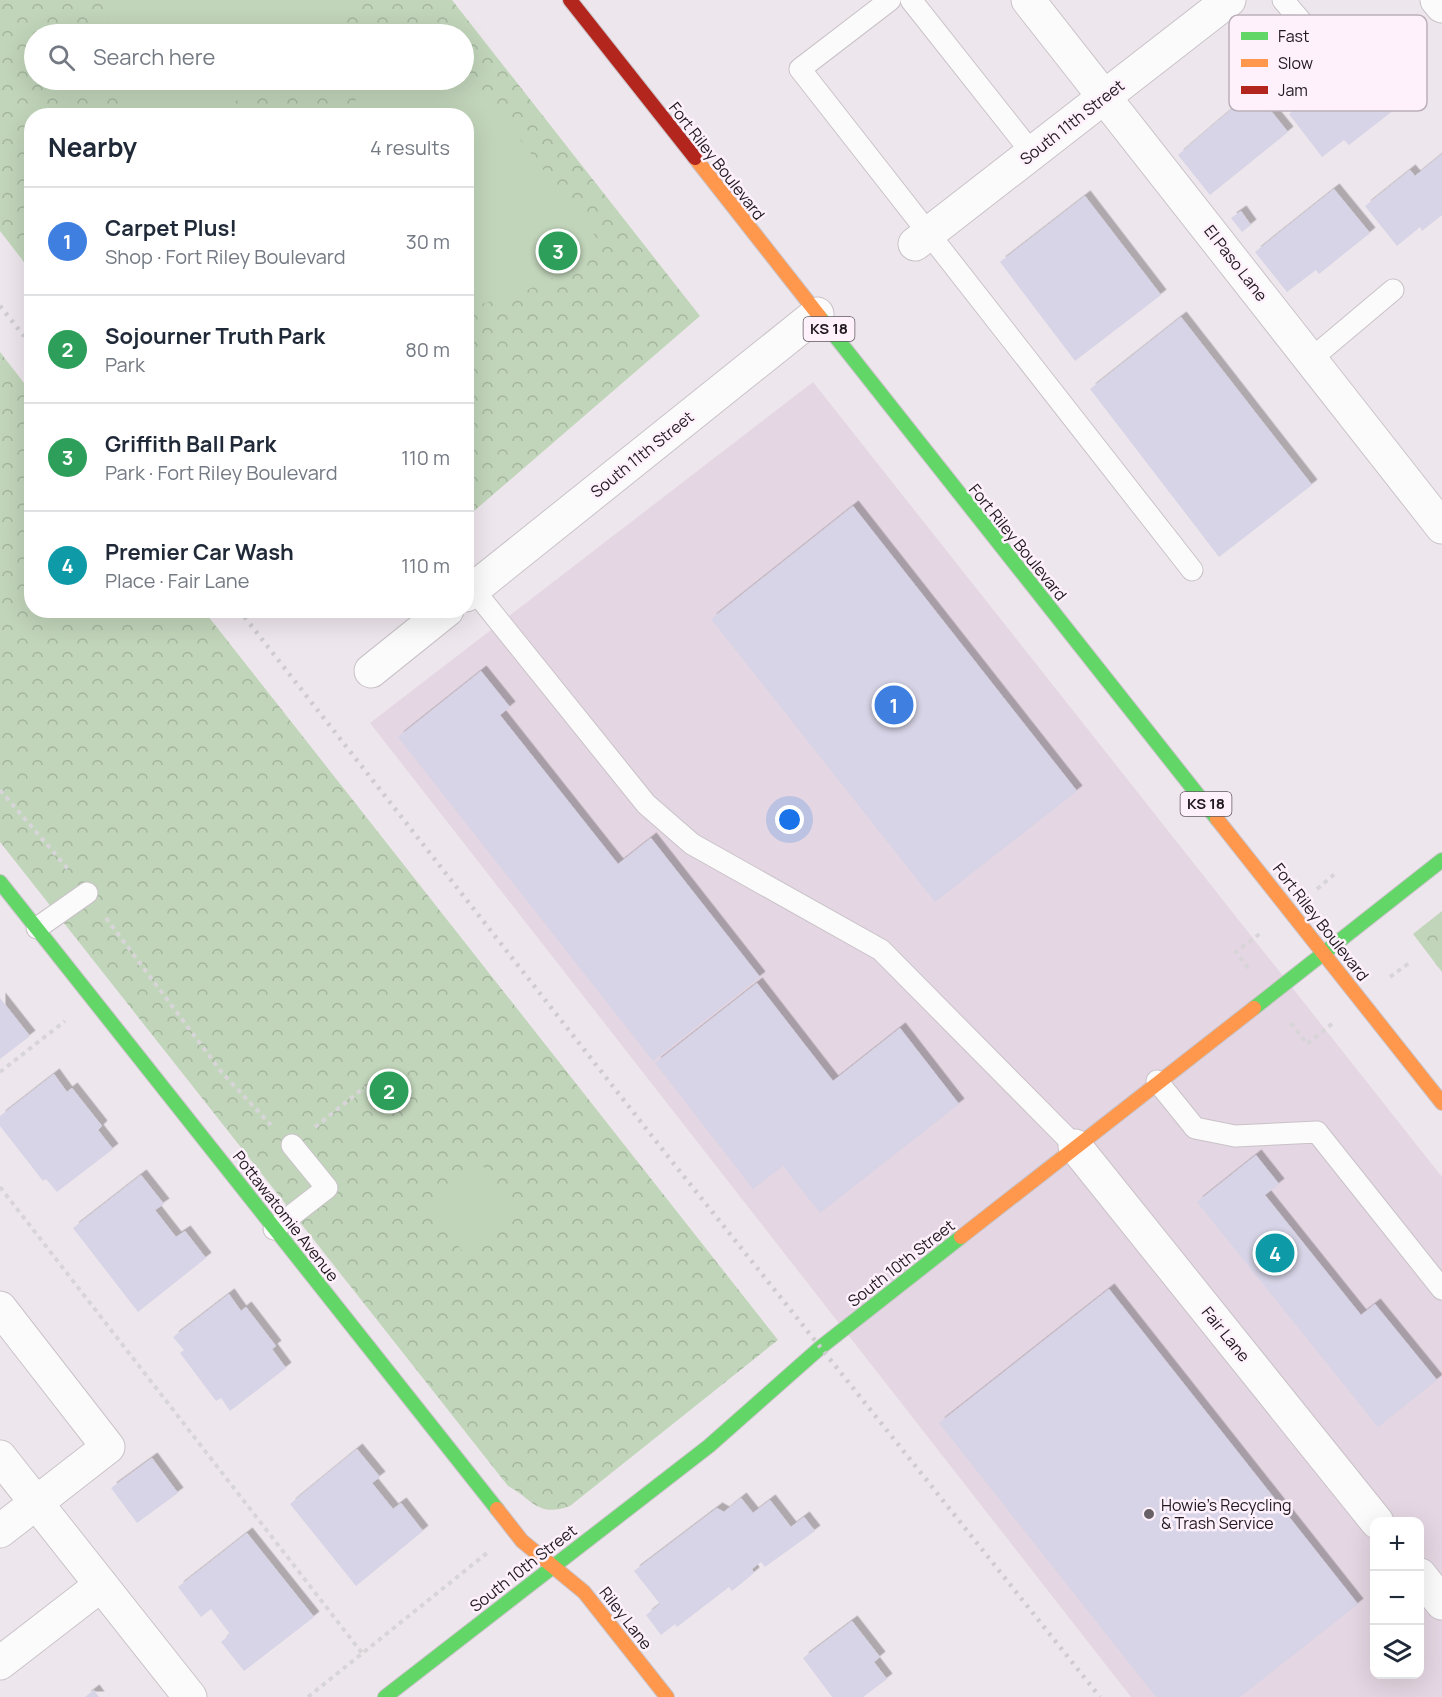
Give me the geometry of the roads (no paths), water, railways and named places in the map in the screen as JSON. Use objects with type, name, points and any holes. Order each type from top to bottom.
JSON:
[{"type":"main road","name":"Fort Riley Boulevard","points":[[570,0],[1442,1103]]},
{"type":"main road","name":"South 10th Street","points":[[385,1697],[552,1565],[709,1446],[821,1347],[1157,1081],[1442,860]]},
{"type":"main road","name":"Pottawatomie Avenue","points":[[0,882],[514,1531],[552,1565]]},
{"type":"main road","name":"Riley Lane","points":[[552,1565],[584,1592],[668,1697]]},
{"type":"street","name":"El Paso Lane","points":[[1028,0],[1442,527]]},
{"type":"street","name":"South 11th Street","points":[[923,238],[1229,0]]},
{"type":"street","points":[[1437,0],[1442,6]]},
{"type":"street","name":"South 11th Street","points":[[474,589],[817,314]]},
{"type":"street","points":[[371,671],[437,618]]},
{"type":"street","name":"Fair Lane","points":[[1075,1146],[1374,1517]]},
{"type":"street","points":[[0,1308],[108,1447],[0,1531]]},
{"type":"street","points":[[0,1457],[190,1697]]},
{"type":"street","points":[[1424,1581],[1442,1603]]},
{"type":"street","points":[[0,1663],[101,1585]]},
{"type":"lane","points":[[890,0],[800,69],[923,238],[1192,570]]},
{"type":"lane","points":[[911,0],[1032,153]]},
{"type":"lane","points":[[1283,0],[1296,15]]},
{"type":"lane","points":[[1311,359],[1394,290]]},
{"type":"lane","points":[[474,597],[646,804],[692,844],[881,950],[1075,1146]]},
{"type":"lane","points":[[37,928],[87,893]]},
{"type":"lane","points":[[1157,1081],[1195,1128],[1236,1136],[1317,1132],[1442,1288]]},
{"type":"lane","points":[[274,1229],[327,1188],[292,1145]]},
{"type":"railway","points":[[0,306],[24,336]]},
{"type":"railway","points":[[245,618],[670,1159],[1100,1697]]},
{"type":"place","name":"Griffith Ball Park","points":[[558,251]]},
{"type":"place","name":"Carpet Plus!","points":[[894,705]]},
{"type":"place","name":"Sojourner Truth Park","points":[[389,1091]]},
{"type":"place","name":"Premier Car Wash","points":[[1275,1253]]},
{"type":"place","name":"Howie's Recycling & Trash Service","points":[[1149,1514]]}]
